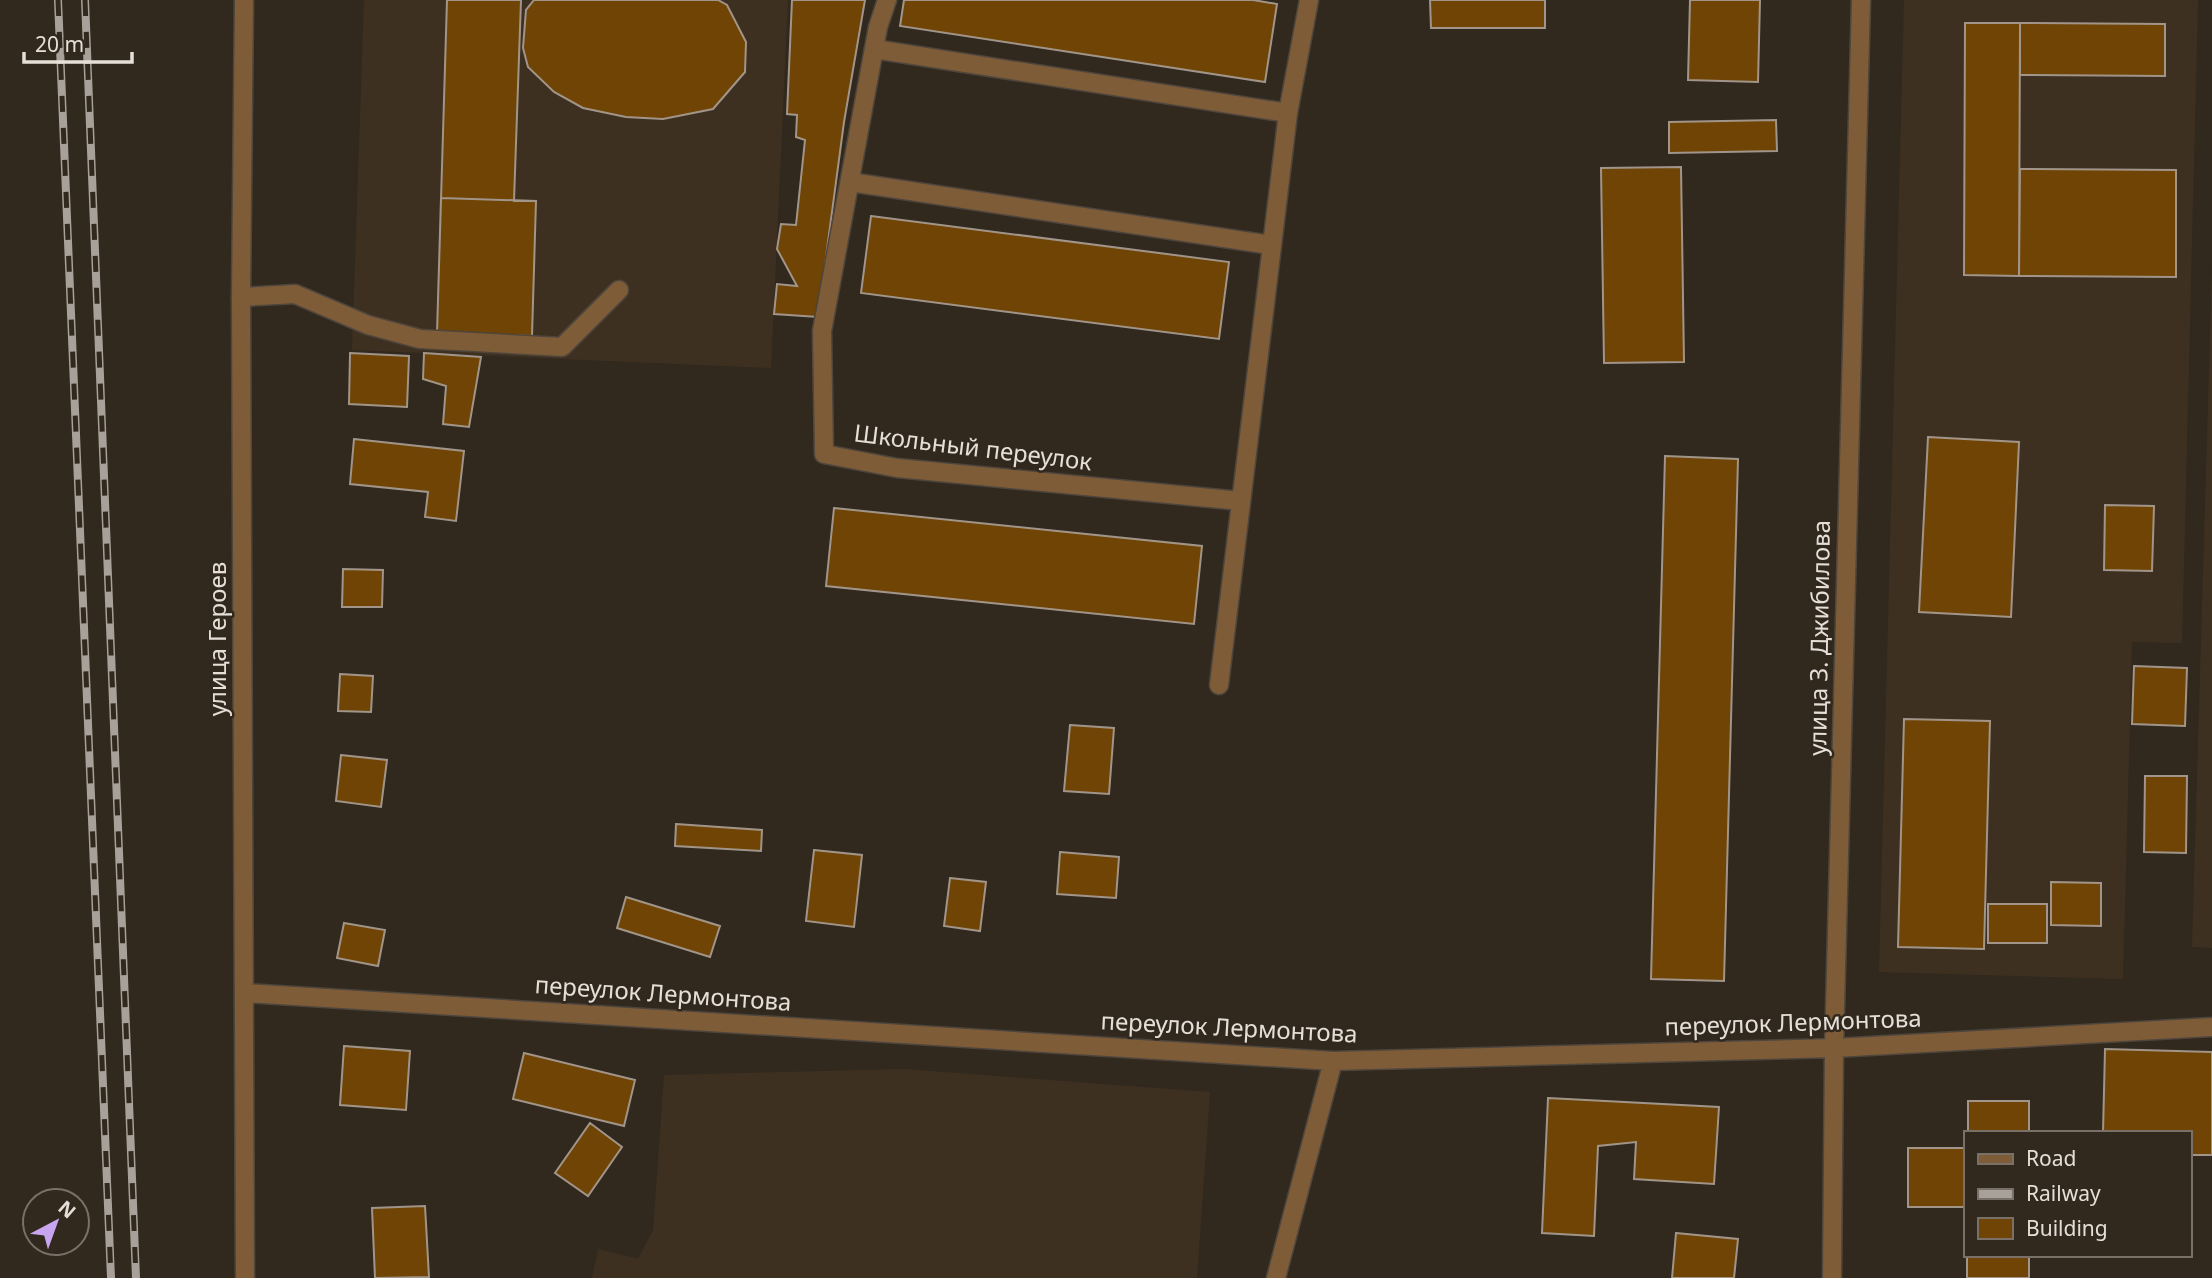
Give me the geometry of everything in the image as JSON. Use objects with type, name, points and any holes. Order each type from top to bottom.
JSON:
[{"type":"street","name":"улица Героев","points":[[244,0],[241,298],[245,1278]]},
{"type":"street","name":"Школьный переулок","points":[[887,0],[878,27],[822,331],[824,454],[897,468],[1241,501]]},
{"type":"street","points":[[1219,685],[1288,113],[1309,0]]},
{"type":"street","name":"улица З. Джибилова","points":[[1832,1278],[1834,1048],[1861,0]]},
{"type":"street","points":[[874,49],[1288,113]]},
{"type":"street","points":[[850,181],[1271,245]]},
{"type":"street","points":[[241,298],[295,294],[368,325],[420,339],[562,347],[619,290]]},
{"type":"street","name":"переулок Лермонтова","points":[[245,993],[1333,1061],[1834,1048],[2212,1027]]},
{"type":"street","points":[[1276,1278],[1333,1061]]},
{"type":"shaded area","points":[[364,0],[788,0],[771,368],[352,350]]},
{"type":"shaded area","points":[[1904,0],[2198,0],[2182,643],[2132,642],[2123,979],[1879,972]]},
{"type":"shaded area","points":[[2212,268],[2212,948],[2192,947]]},
{"type":"shaded area","points":[[904,1069],[1210,1092],[1197,1278],[592,1278],[598,1249],[638,1259],[653,1230],[664,1075]]},
{"type":"building","points":[[447,0],[521,0],[514,201],[536,201],[532,336],[437,333]]},
{"type":"building","points":[[534,0],[718,0],[727,5],[746,42],[745,72],[713,109],[663,119],[626,117],[583,108],[554,92],[528,67],[523,48],[526,10]]},
{"type":"building","points":[[792,0],[865,0],[844,122],[818,317],[774,314],[777,284],[797,286],[777,249],[781,224],[796,225],[805,140],[796,137],[797,115],[787,114]]},
{"type":"building","points":[[904,0],[1253,0],[1277,4],[1265,82],[900,26]]},
{"type":"building","points":[[1430,0],[1545,0],[1545,28],[1431,28]]},
{"type":"building","points":[[1690,0],[1760,0],[1758,82],[1688,80]]},
{"type":"building","points":[[1965,23],[2020,23],[2019,276],[1964,275]]},
{"type":"building","points":[[2020,23],[2165,24],[2165,76],[2020,75]]},
{"type":"building","points":[[1776,120],[1777,151],[1669,153],[1669,122]]},
{"type":"building","points":[[1681,167],[1684,362],[1604,363],[1601,168]]},
{"type":"building","points":[[2020,169],[2176,170],[2176,277],[2019,276]]},
{"type":"building","points":[[441,198],[536,201],[532,336],[437,333]]},
{"type":"building","points":[[871,216],[1229,262],[1219,339],[861,293]]},
{"type":"building","points":[[350,353],[409,356],[407,407],[349,404]]},
{"type":"building","points":[[424,353],[481,357],[469,427],[443,424],[446,386],[423,379]]},
{"type":"building","points":[[1928,437],[2019,442],[2011,617],[1919,612]]},
{"type":"building","points":[[354,439],[464,451],[456,521],[425,517],[428,492],[350,484]]},
{"type":"building","points":[[1665,456],[1738,459],[1724,981],[1651,979]]},
{"type":"building","points":[[2105,505],[2154,506],[2152,571],[2104,570]]},
{"type":"building","points":[[834,508],[1202,546],[1194,624],[826,586]]},
{"type":"building","points":[[343,569],[383,570],[382,607],[342,607]]},
{"type":"building","points":[[2134,666],[2187,668],[2185,726],[2132,724]]},
{"type":"building","points":[[340,674],[373,676],[371,712],[338,711]]},
{"type":"building","points":[[1904,719],[1990,721],[1984,949],[1898,947]]},
{"type":"building","points":[[1070,725],[1114,728],[1109,794],[1064,791]]},
{"type":"building","points":[[341,755],[387,760],[381,807],[336,801]]},
{"type":"building","points":[[2145,776],[2187,776],[2186,853],[2144,852]]},
{"type":"building","points":[[676,824],[762,830],[761,851],[675,846]]},
{"type":"building","points":[[814,850],[862,855],[854,927],[806,921]]},
{"type":"building","points":[[1060,852],[1119,857],[1116,898],[1057,894]]},
{"type":"building","points":[[950,878],[986,882],[980,931],[944,926]]},
{"type":"building","points":[[2051,882],[2101,883],[2101,926],[2051,925]]},
{"type":"building","points":[[626,897],[720,926],[710,957],[617,928]]},
{"type":"building","points":[[1988,904],[2047,904],[2047,943],[1988,943]]},
{"type":"building","points":[[344,923],[385,930],[378,966],[337,958]]},
{"type":"building","points":[[344,1046],[410,1051],[406,1110],[340,1105]]},
{"type":"building","points":[[2105,1049],[2212,1052],[2212,1155],[2191,1155],[2191,1131],[2103,1131]]},
{"type":"building","points":[[524,1053],[635,1080],[624,1126],[513,1099]]},
{"type":"building","points":[[1548,1098],[1719,1107],[1714,1184],[1634,1179],[1636,1142],[1598,1146],[1594,1236],[1542,1233]]},
{"type":"building","points":[[1968,1101],[2029,1101],[2029,1131],[1968,1131]]},
{"type":"building","points":[[590,1123],[622,1147],[588,1196],[555,1173]]},
{"type":"building","points":[[1908,1148],[1964,1148],[1964,1207],[1908,1207]]},
{"type":"building","points":[[425,1206],[429,1277],[375,1278],[372,1208]]},
{"type":"building","points":[[1676,1233],[1738,1239],[1734,1278],[1672,1278]]},
{"type":"building","points":[[1967,1257],[2029,1257],[2029,1278],[1967,1278]]},
{"type":"railway","points":[[58,0],[111,1278]]},
{"type":"railway","points":[[85,0],[136,1278]]}]
